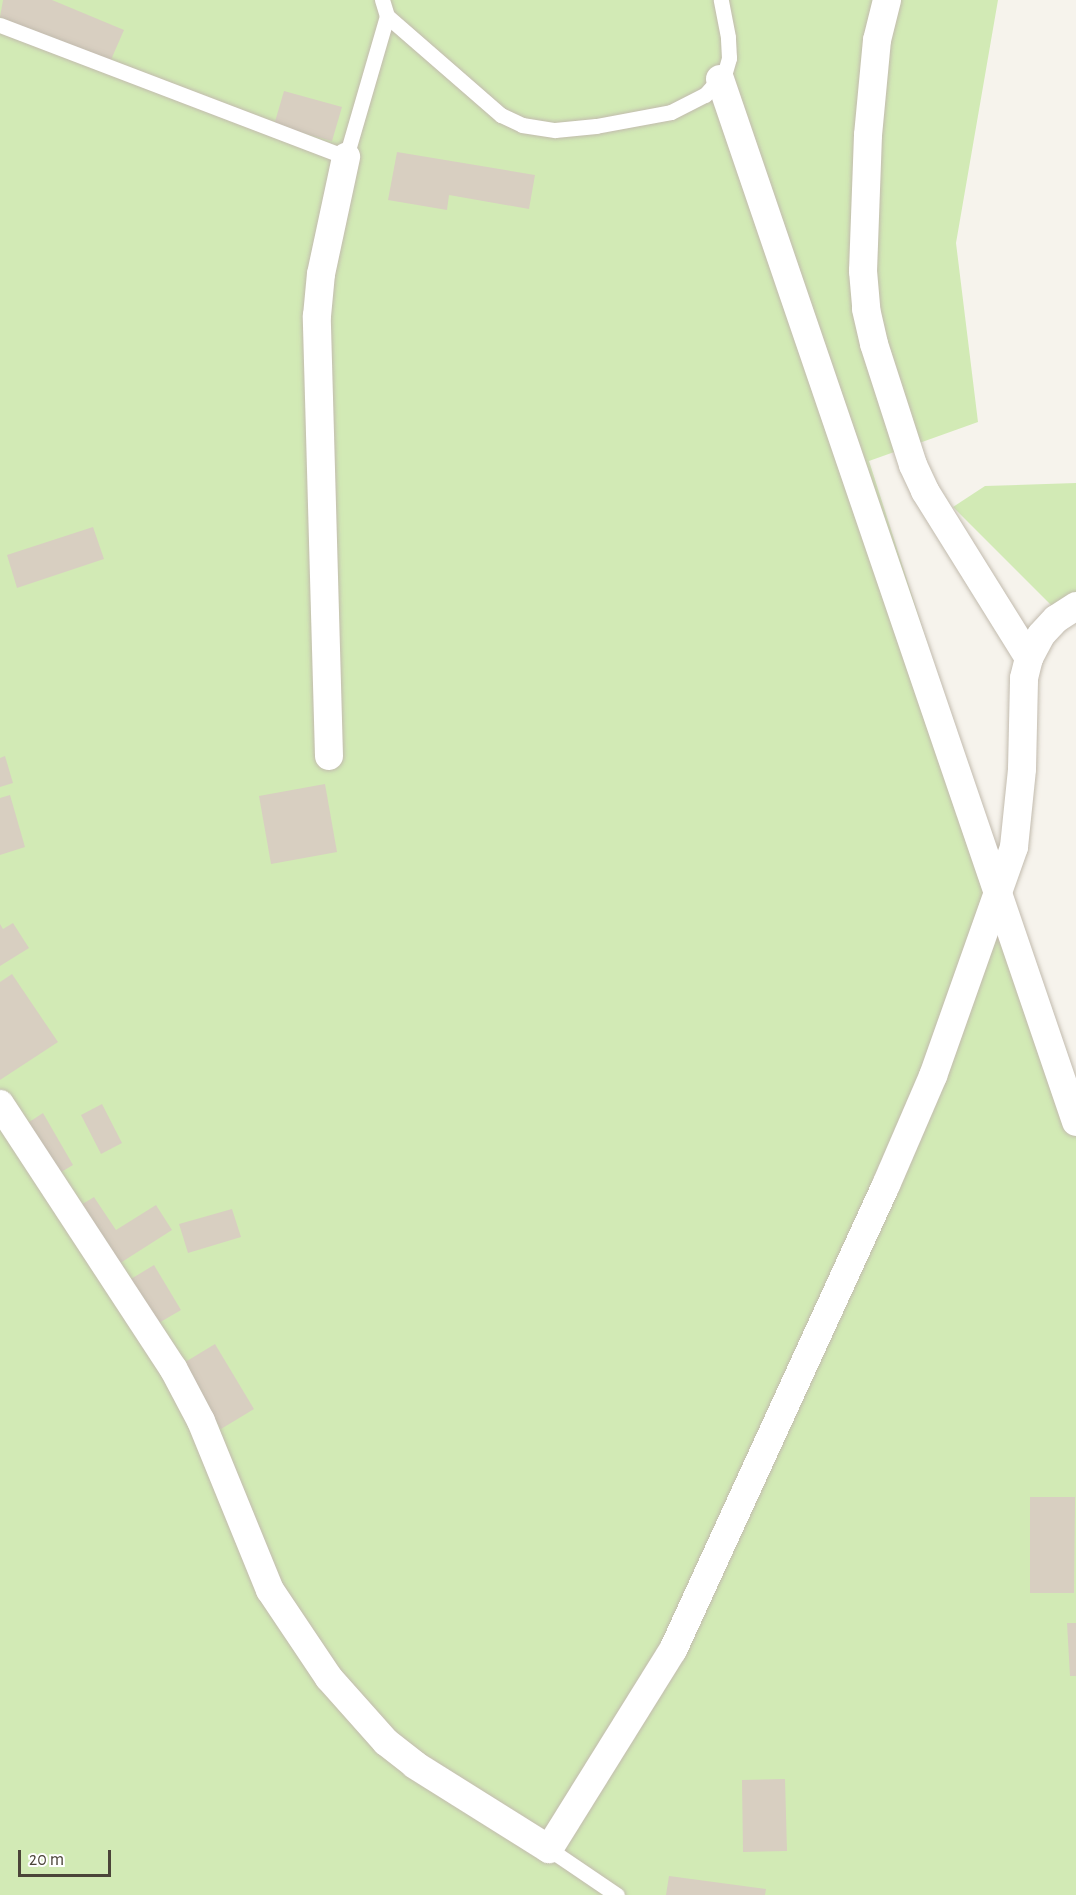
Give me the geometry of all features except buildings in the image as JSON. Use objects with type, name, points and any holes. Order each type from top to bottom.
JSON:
[{"type":"street","points":[[887,0],[877,40],[868,135],[863,271],[866,309],[877,355],[913,465],[925,491],[1029,658]]},
{"type":"street","points":[[720,79],[1076,1122]]},
{"type":"street","points":[[329,756],[316,316],[321,274],[346,156]]},
{"type":"street","points":[[0,1104],[173,1368],[201,1421],[270,1590],[329,1678],[361,1717],[393,1748],[485,1810],[549,1848],[673,1650],[896,1163],[933,1076],[1009,866],[1017,820],[1022,769],[1024,678],[1029,658],[1048,627],[1076,606]]},
{"type":"lane","points":[[382,0],[387,16],[496,111],[516,123],[555,130],[596,126],[671,111],[705,95],[725,72],[729,58],[728,37],[721,0]]},
{"type":"lane","points":[[0,25],[346,156],[387,16]]},
{"type":"lane","points":[[549,1848],[617,1895]]},
{"type":"green space","points":[[0,0],[998,0],[956,243],[978,422],[869,461],[1076,1107],[1076,1895],[0,1895]]},
{"type":"green space","points":[[1076,483],[1076,614],[1066,620],[953,507],[985,486]]}]
